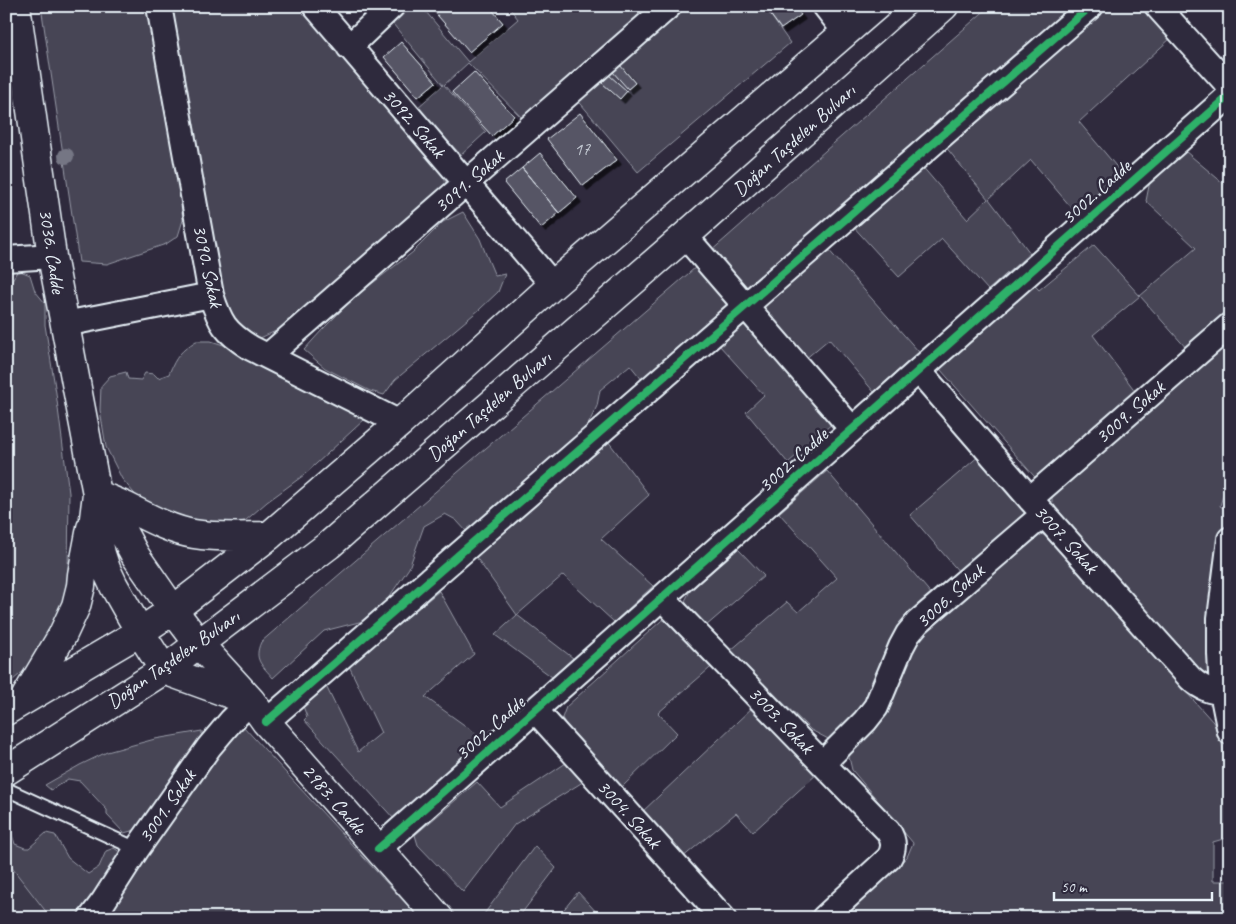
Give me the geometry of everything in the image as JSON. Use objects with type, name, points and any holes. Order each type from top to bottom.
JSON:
[{"type":"main road","name":"3036. Cadde","points":[[16,6],[52,256],[97,494],[94,518],[101,554],[114,586],[164,670]]},
{"type":"main road","name":"Doğan Taşdelen Bulvarı","points":[[15,706],[140,632],[173,610],[269,536],[400,423],[553,285],[876,6]]},
{"type":"main road","name":"Doğan Taşdelen Bulvarı","points":[[6,771],[164,670],[329,545],[685,236],[944,6]]},
{"type":"main road","name":"3036. Cadde","points":[[97,494],[120,527],[136,556],[199,644]]},
{"type":"main road","points":[[15,706],[62,636],[76,606],[97,494],[153,521],[180,531],[209,535],[269,536]]},
{"type":"main road","name":"2983. Cadde","points":[[199,644],[439,918]]},
{"type":"main road","name":"2983. Cadde","points":[[164,670],[259,711]]},
{"type":"street","name":"3090. Sokak","points":[[160,6],[211,295],[216,312],[224,326],[236,339],[250,348],[400,423]]},
{"type":"street","name":"3092. Sokak","points":[[315,6],[553,285]]},
{"type":"street","points":[[349,47],[392,6]]},
{"type":"street","name":"3091. Sokak","points":[[268,356],[669,6]]},
{"type":"street","points":[[825,6],[846,33]]},
{"type":"street","name":"3001. Sokak","points":[[98,912],[138,849],[209,747],[231,722],[259,711],[746,306],[1091,6]]},
{"type":"street","points":[[1157,6],[1230,87]]},
{"type":"street","name":"3002. Cadde","points":[[378,849],[1230,95]]},
{"type":"street","points":[[685,236],[852,429]]},
{"type":"street","points":[[6,259],[52,256]]},
{"type":"street","points":[[65,324],[211,295]]},
{"type":"street","name":"3009. Sokak","points":[[1037,507],[1230,325]]},
{"type":"street","name":"3007. Sokak","points":[[919,371],[1037,507],[1191,679],[1211,691],[1226,693]]},
{"type":"street","name":"3006. Sokak","points":[[823,763],[852,735],[876,707],[901,647],[908,634],[918,622],[1037,507]]},
{"type":"street","points":[[1230,539],[1220,618],[1220,654],[1230,732]]},
{"type":"street","name":"3003. Sokak","points":[[662,598],[823,763],[888,831],[892,838],[894,846],[889,858],[824,918]]},
{"type":"street","name":"3004. Sokak","points":[[535,710],[723,918]]},
{"type":"lane","points":[[6,789],[138,849]]},
{"type":"shaded area","points":[[41,6],[151,6],[171,113],[183,220],[178,236],[166,244],[107,264],[79,262]]},
{"type":"shaded area","points":[[168,6],[306,6],[444,176],[446,185],[285,327],[260,338],[236,331],[224,317]]},
{"type":"shaded area","points":[[412,6],[421,6],[468,62],[518,19],[508,6],[655,6],[526,122],[468,63],[444,85],[486,132],[461,155],[417,108],[443,85],[393,24]]},
{"type":"shaded area","points":[[686,6],[764,6],[790,43],[638,172],[576,98]]},
{"type":"shaded area","points":[[990,6],[1075,6],[744,292],[710,252]]},
{"type":"shaded area","points":[[1110,6],[1144,6],[1171,38],[1079,122],[1121,172],[1076,213],[1031,160],[989,199],[1030,253],[988,290],[942,239],[899,277],[851,224],[921,165],[967,219],[988,199],[945,146]]},
{"type":"shaded area","points":[[1185,151],[1230,189],[1230,313],[1188,350],[1140,296],[1196,248],[1146,201],[1151,176]]},
{"type":"shaded area","points":[[463,212],[480,239],[495,276],[505,274],[498,292],[395,380],[384,395],[370,391],[325,368],[304,350],[356,296],[413,252],[443,222]]},
{"type":"shaded area","points":[[1094,245],[1140,296],[1093,335],[1139,396],[1041,484],[940,369],[942,354],[1030,280],[1039,290]]},
{"type":"shaded area","points":[[826,247],[919,352],[874,392],[829,339],[804,360],[763,311],[762,304]]},
{"type":"shaded area","points":[[696,267],[719,289],[729,306],[643,381],[630,365],[600,390],[597,406],[584,433],[468,533],[456,520],[445,514],[424,526],[409,568],[380,610],[366,622],[324,631],[273,678],[262,666],[258,658],[261,642]]},
{"type":"shaded area","points":[[18,270],[30,275],[35,291],[45,303],[45,325],[69,493],[68,572],[64,599],[56,626],[26,669],[6,686],[6,290]]},
{"type":"shaded area","points":[[746,323],[835,421],[788,463],[746,412],[764,395],[719,345]]},
{"type":"shaded area","points":[[1230,337],[1230,470],[1220,506],[1230,512],[1230,519],[1215,587],[1212,672],[1206,675],[1201,672],[1052,503],[1052,493]]},
{"type":"shaded area","points":[[196,341],[211,341],[233,348],[365,412],[365,419],[304,475],[245,521],[216,526],[191,526],[139,499],[122,479],[106,447],[100,410],[101,386],[110,376],[126,372],[128,379],[141,380],[145,373],[154,374],[158,378],[169,374],[180,354]]},
{"type":"shaded area","points":[[608,441],[649,495],[601,539],[653,586],[614,622],[563,575],[517,615],[476,557]]},
{"type":"shaded area","points":[[980,455],[1026,510],[1024,518],[960,573],[910,515]]},
{"type":"shaded area","points":[[827,471],[933,596],[873,695],[834,742],[811,730],[730,651],[787,602],[798,612],[837,578],[779,513]]},
{"type":"shaded area","points":[[1036,534],[1045,535],[1213,722],[1221,738],[1230,800],[1230,837],[1213,842],[1213,881],[1230,881],[1230,918],[842,918],[907,857],[913,843],[852,770],[849,757],[917,638]]},
{"type":"shaded area","points":[[738,549],[764,576],[706,626],[689,609],[685,601],[690,591]]},
{"type":"shaded area","points":[[439,591],[474,654],[425,697],[484,739],[395,820],[304,720],[307,717],[303,706],[326,686],[358,752],[381,733],[349,666]]},
{"type":"shaded area","points":[[517,615],[573,658],[552,677],[495,635]]},
{"type":"shaded area","points":[[662,620],[669,620],[717,662],[658,713],[677,733],[620,789],[569,731],[562,718],[566,707]]},
{"type":"shaded area","points":[[755,705],[818,773],[753,832],[736,813],[682,858],[641,813]]},
{"type":"shaded area","points":[[243,726],[419,918],[110,918],[125,885],[200,775]]},
{"type":"shaded area","points":[[202,731],[202,737],[135,830],[124,833],[107,815],[107,810],[80,781],[68,779],[51,790],[45,785],[107,752],[155,739]]},
{"type":"shaded area","points":[[569,761],[586,780],[515,824],[463,892],[418,845],[415,835],[477,782],[500,807]]},
{"type":"shaded area","points":[[6,816],[15,844],[29,848],[46,833],[55,835],[68,858],[88,874],[99,867],[106,851],[114,848],[121,853],[74,918],[51,918],[6,860]]},
{"type":"shaded area","points":[[535,846],[556,868],[518,918],[487,918],[484,914]]},
{"type":"shaded area","points":[[6,860],[51,918],[6,918]]},
{"type":"shaded area","points":[[578,892],[599,915],[598,918],[557,918]]},
{"type":"building","points":[[436,6],[489,6],[503,23],[469,52],[432,9]]},
{"type":"building","points":[[764,6],[794,6],[801,15],[781,29]]},
{"type":"building","points":[[401,42],[436,82],[418,97],[384,57]]},
{"type":"building","points":[[620,65],[635,83],[628,89],[612,71]]},
{"type":"building","points":[[474,72],[514,116],[492,136],[452,92]]},
{"type":"building","points":[[609,75],[627,91],[620,99],[602,83]]},
{"type":"building","points":[[580,113],[617,160],[583,186],[547,139]]},
{"type":"building","points":[[540,153],[577,198],[559,213],[522,168]]},
{"type":"building","points":[[522,168],[559,213],[541,228],[504,183]]},
{"type":"cycle path","points":[[266,722],[1091,6]]},
{"type":"cycle path","points":[[378,849],[1230,95]]}]
